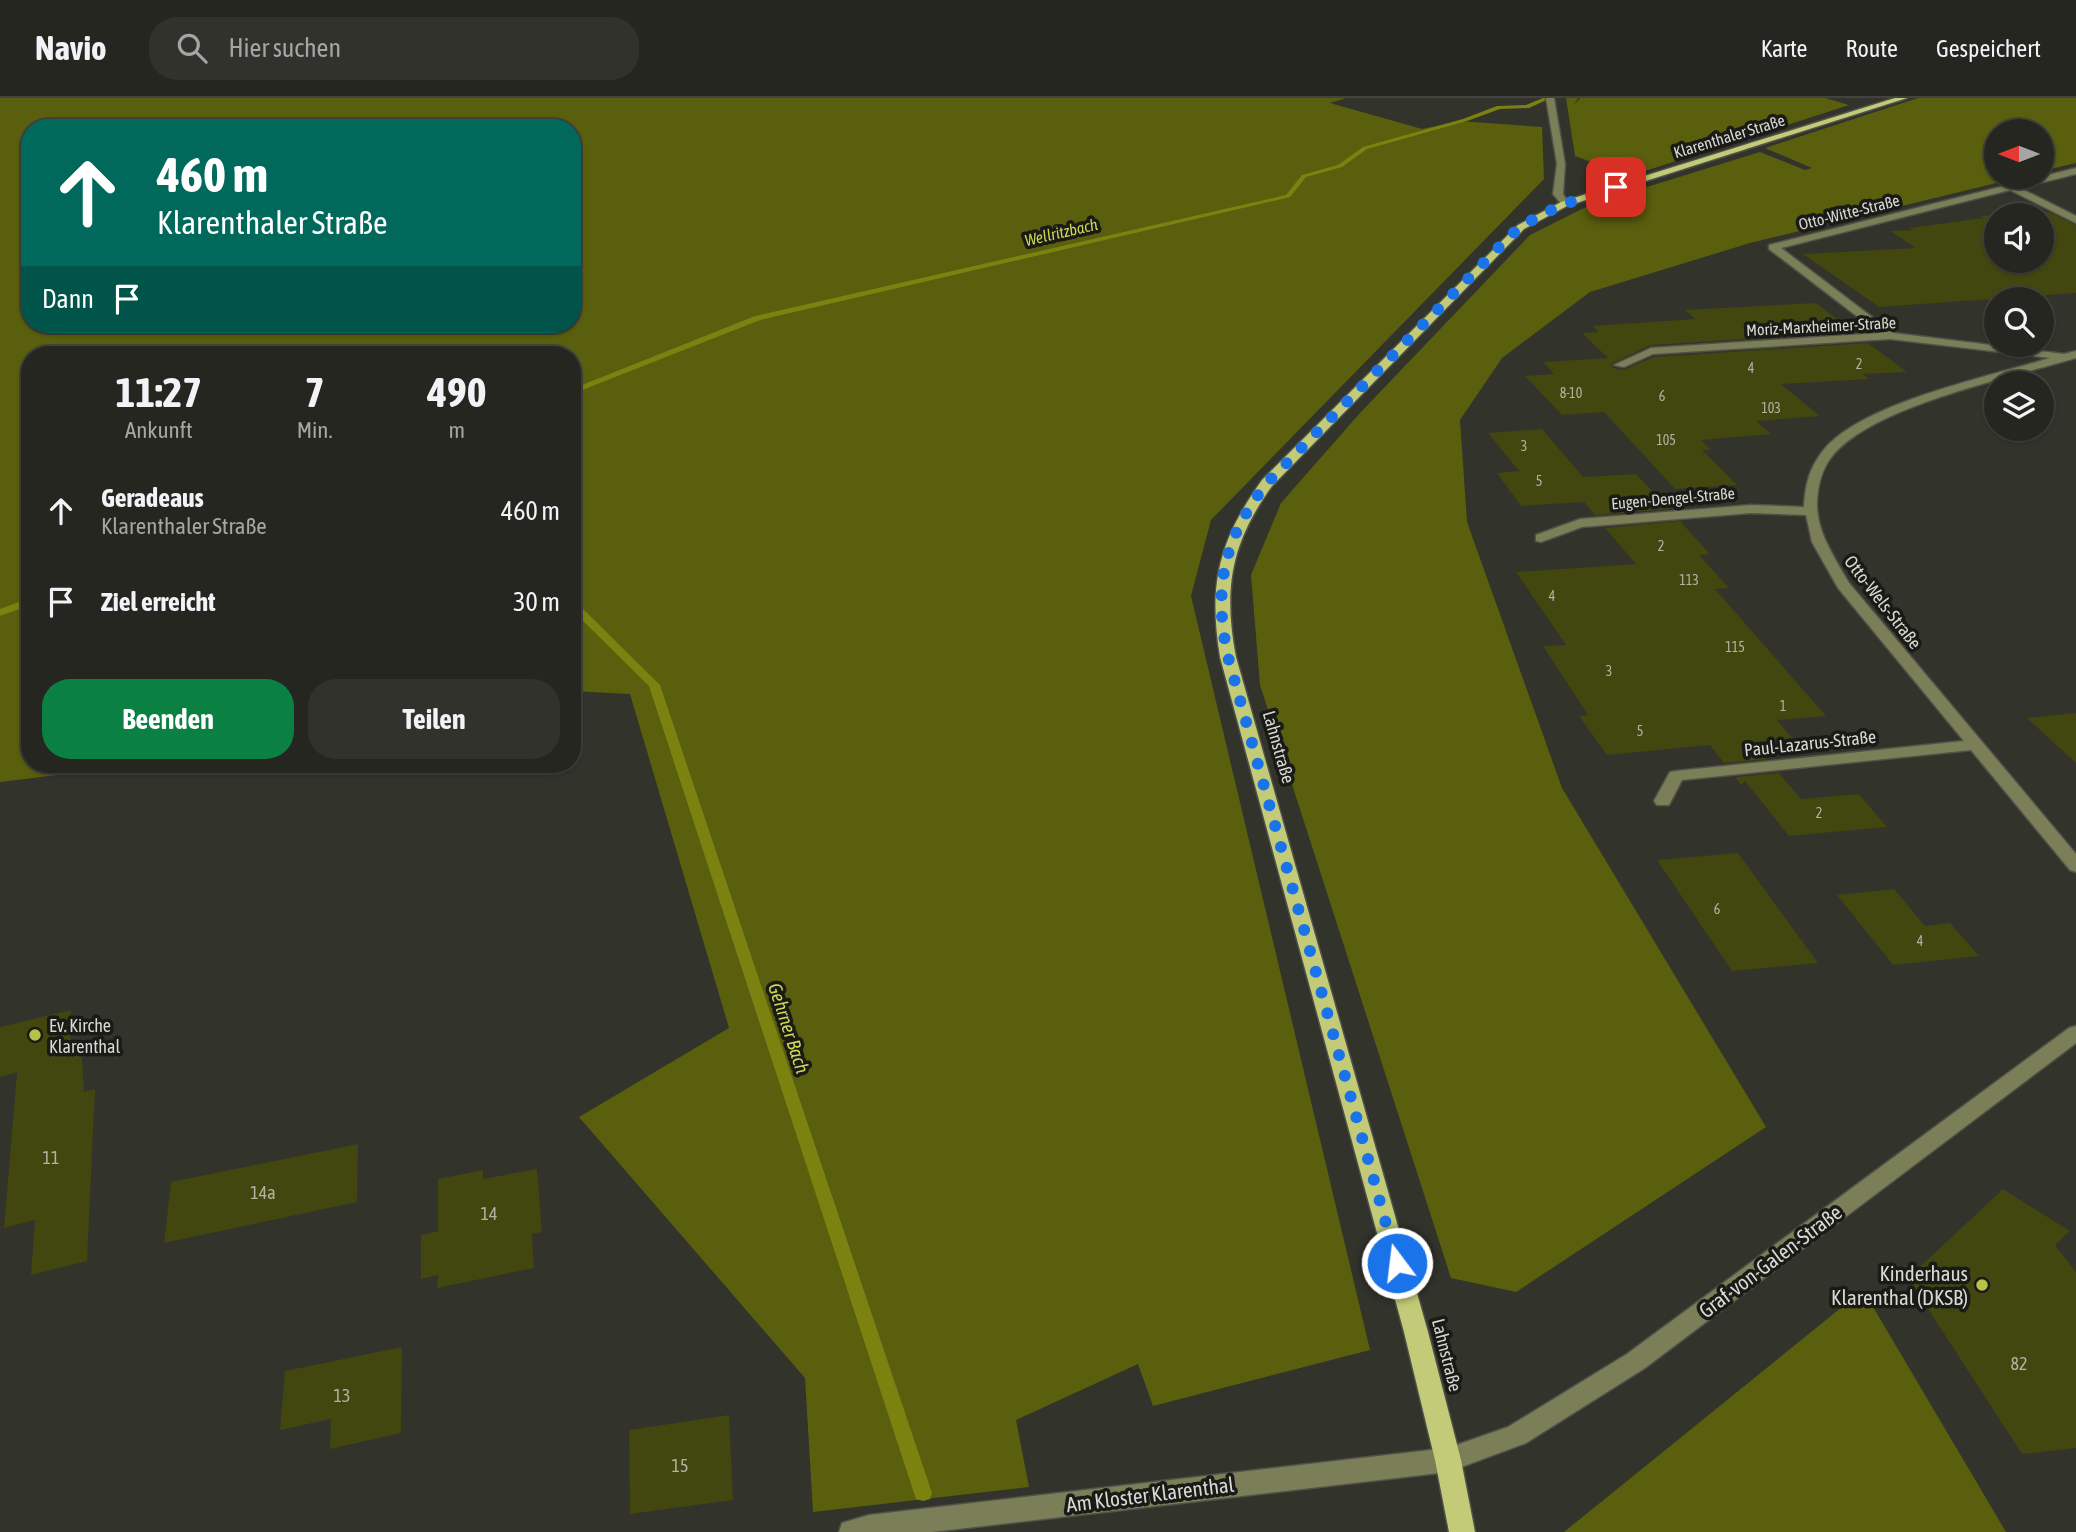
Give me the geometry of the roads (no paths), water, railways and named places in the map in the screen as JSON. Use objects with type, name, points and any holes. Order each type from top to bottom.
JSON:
[{"type":"main road","name":"Klarenthaler Straße","points":[[1564,204],[1903,98]]},
{"type":"main road","name":"Lahnstraße","points":[[1462,1532],[1448,1460],[1409,1307],[1228,657],[1221,616],[1222,577],[1233,538],[1242,519],[1267,483],[1512,234],[1532,220],[1564,204]]},
{"type":"street","points":[[1550,99],[1561,164],[1558,194],[1564,204]]},
{"type":"street","name":"Otto-Witte-Straße","points":[[2054,177],[2076,171]]},
{"type":"street","name":"Otto-Witte-Straße","points":[[1890,337],[1773,247],[2009,189]]},
{"type":"street","points":[[2015,189],[2076,220]]},
{"type":"street","name":"Moriz-Marxheimer-Straße","points":[[1619,365],[1651,351],[1890,337],[2072,355]]},
{"type":"street","name":"Otto-Wels-Straße","points":[[2072,355],[1906,405],[1861,425],[1838,442],[1821,463],[1814,478],[1810,511],[1820,547],[1843,585],[2076,866]]},
{"type":"street","name":"Eugen-Dengel-Straße","points":[[1541,538],[1580,523],[1751,509],[1810,511]]},
{"type":"street","name":"Paul-Lazarus-Straße","points":[[1663,801],[1676,776],[1975,745]]},
{"type":"street","name":"Graf-von-Galen-Straße","points":[[1448,1460],[1517,1435],[1636,1361],[2076,1033]]},
{"type":"street","name":"Am Kloster Klarenthal","points":[[852,1532],[869,1527],[1448,1460]]},
{"type":"waterway","name":"Wellritzbach","points":[[581,388],[758,318],[1288,196],[1304,176],[1340,166],[1365,148],[1465,120],[1499,107],[1527,107],[1548,98]]},
{"type":"waterway","points":[[0,613],[21,605]]},
{"type":"waterway","name":"Gehrner Bach","points":[[581,613],[654,685],[923,1493]]},
{"type":"place","name":"Ev. Kirche Klarenthal","points":[[35,1035]]},
{"type":"place","name":"Kinderhaus Klarenthal (DKSB)","points":[[1982,1285]]}]
